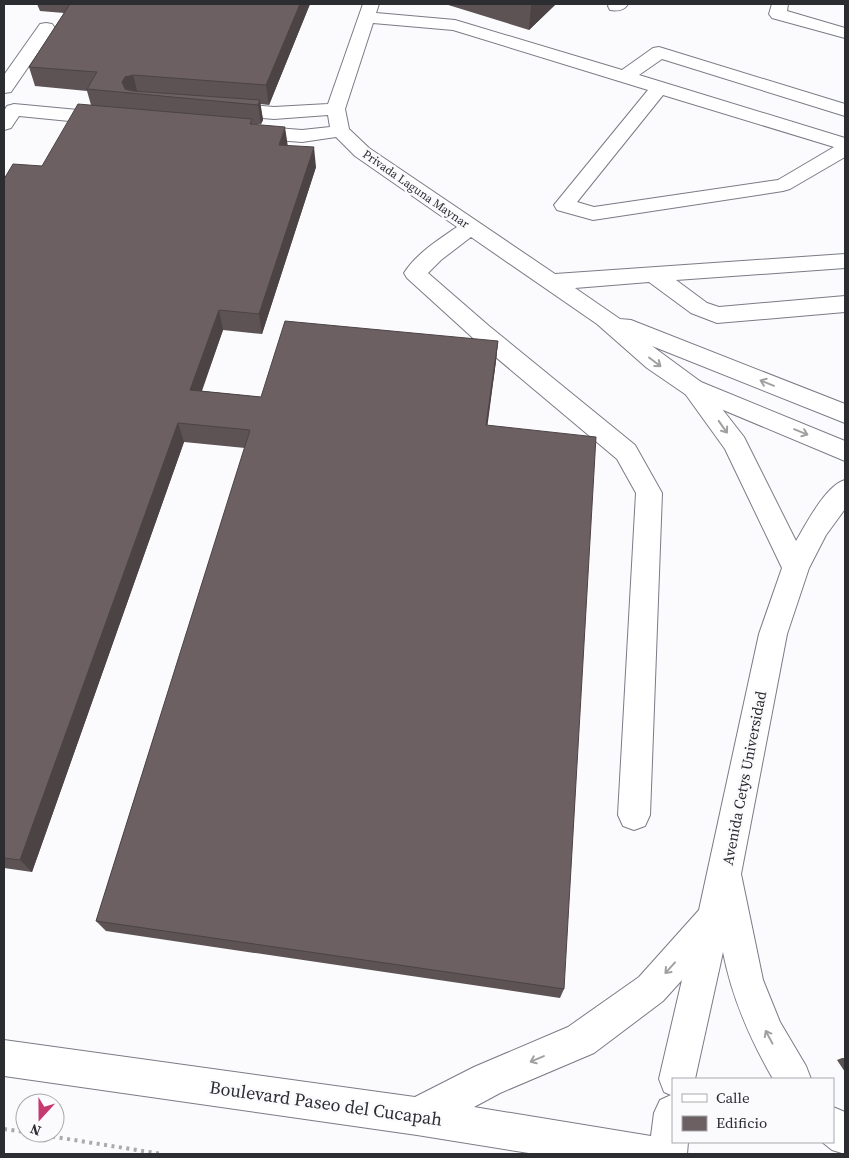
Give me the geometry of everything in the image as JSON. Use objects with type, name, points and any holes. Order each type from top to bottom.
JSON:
[{"type":"main road","points":[[780,4],[778,14],[845,33]]},
{"type":"main road","points":[[232,130],[302,136],[340,131],[336,109],[369,11],[455,25],[845,144]]},
{"type":"main road","points":[[4,88],[46,28]]},
{"type":"main road","points":[[625,77],[659,52],[845,110]]},
{"type":"main road","points":[[659,88],[564,204],[593,214],[783,185],[845,149]]},
{"type":"main road","points":[[4,93],[100,100]]},
{"type":"main road","points":[[207,108],[274,113],[336,109]]},
{"type":"main road","points":[[4,124],[14,110],[123,120]]},
{"type":"main road","name":"Privada Laguna Maynar","points":[[340,131],[362,152],[605,319],[654,362],[693,388],[845,451]]},
{"type":"main road","points":[[470,226],[433,255],[415,273],[481,332],[626,452],[649,493],[634,814]]},
{"type":"main road","points":[[550,282],[845,261]]},
{"type":"main road","points":[[652,274],[699,308],[717,315],[845,304]]},
{"type":"main road","name":"Privada Laguna Maynar","points":[[605,319],[845,414]]},
{"type":"main road","points":[[693,388],[735,444],[796,568]]},
{"type":"main road","name":"Avenida Cetys Universidad","points":[[677,1078],[725,871],[773,634],[796,568],[817,528],[845,490]]},
{"type":"main road","points":[[725,871],[746,980],[767,1034],[792,1078]]},
{"type":"main road","points":[[417,1116],[487,1080],[581,1040],[651,989],[714,919]]},
{"type":"main road","name":"Boulevard Paseo del Cucapah","points":[[4,1058],[417,1116],[648,1154]]},
{"type":"main road","points":[[668,1154],[672,1120]]},
{"type":"main road","points":[[834,1127],[845,1137]]},
{"type":"path","points":[[65,1139],[162,1154]]},
{"type":"building","points":[[70,4],[300,4],[266,85],[133,75],[125,77],[122,82],[125,89],[133,91],[260,100],[258,105],[87,89],[97,72],[29,67]]},
{"type":"building","points":[[78,104],[252,119],[250,124],[285,127],[279,145],[314,147],[259,314],[219,310],[190,390],[261,397],[285,321],[498,341],[486,425],[596,437],[564,989],[96,921],[250,430],[178,423],[20,860],[4,858],[4,179],[13,164],[42,166]]}]
